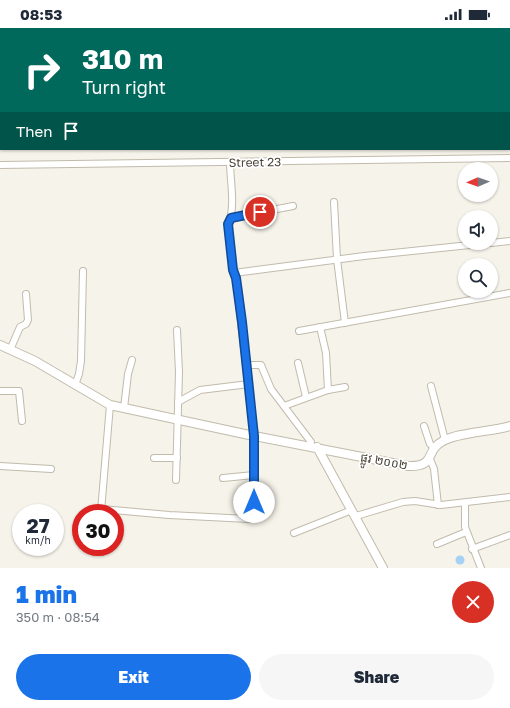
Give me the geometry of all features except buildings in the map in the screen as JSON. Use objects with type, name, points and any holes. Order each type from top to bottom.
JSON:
[{"type":"street","name":"Street 23","points":[[0,165],[510,158]]},
{"type":"street","points":[[124,512],[249,519],[254,515],[254,436],[247,365],[228,224],[231,218],[230,162]]},
{"type":"street","points":[[334,202],[337,259],[345,323]]},
{"type":"street","points":[[231,218],[293,206]]},
{"type":"street","points":[[498,242],[510,241]]},
{"type":"street","points":[[234,273],[337,259],[458,246]]},
{"type":"street","points":[[74,385],[79,374],[83,271]]},
{"type":"street","points":[[299,331],[510,293]]},
{"type":"street","points":[[10,350],[20,327],[26,324],[28,320],[26,294]]},
{"type":"street","points":[[320,327],[326,353],[328,390]]},
{"type":"street","points":[[176,480],[179,372],[177,330]]},
{"type":"street","name":"ផ្លូវ ២០០២","points":[[0,346],[35,361],[110,405],[254,436],[313,446],[408,466],[420,465],[430,459]]},
{"type":"street","points":[[124,408],[128,374],[132,360]]},
{"type":"street","points":[[298,362],[306,397]]},
{"type":"street","points":[[247,365],[261,365],[271,389],[311,442],[354,513],[384,568]]},
{"type":"street","points":[[178,402],[200,390],[249,384]]},
{"type":"street","points":[[284,406],[306,397],[345,386]]},
{"type":"street","points":[[431,386],[445,440]]},
{"type":"street","points":[[0,391],[20,391],[22,421]]},
{"type":"street","points":[[103,504],[110,405]]},
{"type":"street","points":[[424,426],[430,444],[434,448]]},
{"type":"street","points":[[438,505],[434,469],[430,459],[434,448],[445,440],[510,426]]},
{"type":"street","points":[[154,458],[177,458]]},
{"type":"street","points":[[0,466],[51,468]]},
{"type":"street","points":[[223,478],[254,475]]},
{"type":"street","points":[[294,533],[354,513],[403,502],[415,501],[438,505],[510,497]]},
{"type":"street","points":[[465,503],[464,515],[466,532],[481,568]]},
{"type":"street","points":[[437,544],[466,532]]},
{"type":"street","points":[[472,549],[510,535]]},
{"type":"water","points":[[458,556],[462,556],[464,560],[462,564],[458,564],[456,562],[456,558]]},
{"type":"route","points":[[254,502],[254,436],[242,322],[236,278],[233,270],[228,224],[231,218],[260,212]]}]
